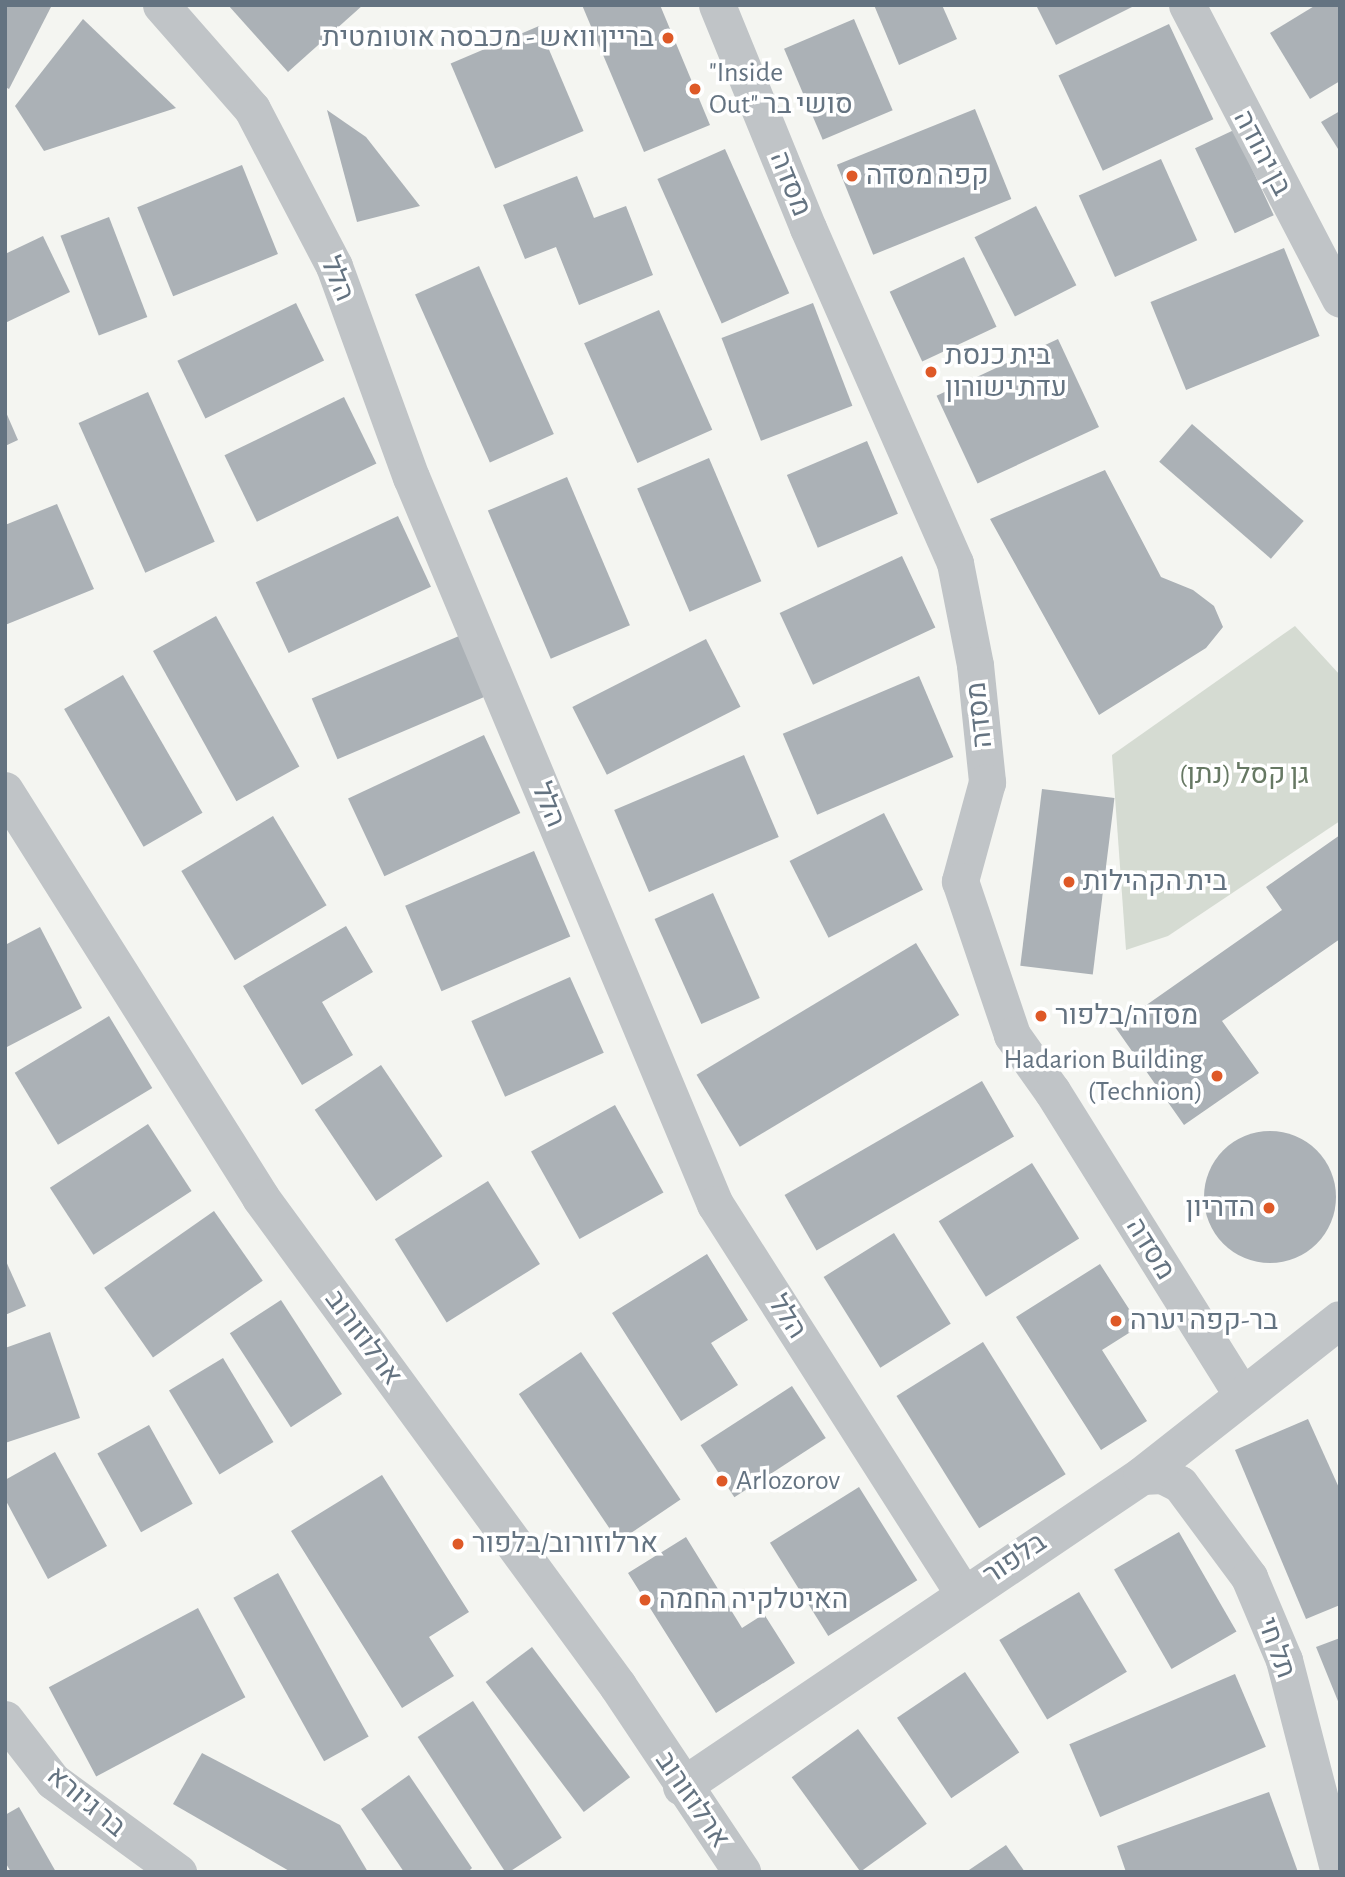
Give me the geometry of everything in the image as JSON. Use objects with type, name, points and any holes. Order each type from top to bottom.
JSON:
[{"type":"street","name":"הלל","points":[[162,5],[252,109],[334,266],[411,477],[715,1204],[963,1594]]},
{"type":"street","name":"מסדה","points":[[717,5],[808,228],[955,563],[975,665],[987,782],[960,881],[1012,1035],[1052,1091],[1242,1395]]},
{"type":"street","name":"בן יהודה","points":[[1187,5],[1340,299]]},
{"type":"street","name":"ארלוזורוב","points":[[5,791],[261,1198],[618,1686],[682,1787],[742,1872]]},
{"type":"street","name":"בלפור","points":[[682,1787],[963,1594],[1142,1476],[1340,1320]]},
{"type":"street","name":"תל חי","points":[[1142,1476],[1162,1475],[1181,1483],[1249,1577],[1284,1660],[1339,1872]]},
{"type":"street","name":"בר גיורא","points":[[5,1719],[53,1781],[178,1872]]},
{"type":"green space","name":"גן קסל (נתן)","points":[[1295,626],[1340,675],[1340,821],[1168,936],[1126,950],[1112,755]]},
{"type":"building","points":[[5,5],[52,5],[9,89],[5,87]]},
{"type":"building","points":[[228,5],[363,5],[288,72]]},
{"type":"building","points":[[582,5],[660,5],[710,125],[644,152]]},
{"type":"building","points":[[874,5],[942,5],[957,39],[899,65]]},
{"type":"building","points":[[1036,5],[1136,5],[1056,45]]},
{"type":"building","points":[[1316,5],[1340,5],[1340,81],[1310,99],[1270,33]]},
{"type":"building","points":[[83,19],[176,108],[44,151],[15,106]]},
{"type":"building","points":[[854,19],[893,110],[823,140],[784,49]]},
{"type":"building","points":[[1169,24],[1213,119],[1103,171],[1058,76]]},
{"type":"building","points":[[539,26],[584,131],[495,168],[451,64]]},
{"type":"building","points":[[975,109],[1011,199],[873,255],[837,165]]},
{"type":"building","points":[[327,110],[366,137],[420,206],[357,222]]},
{"type":"building","points":[[1340,111],[1340,152],[1321,122]]},
{"type":"building","points":[[1234,130],[1274,215],[1235,233],[1195,148]]},
{"type":"building","points":[[725,149],[789,293],[722,323],[657,179]]},
{"type":"building","points":[[1161,159],[1197,240],[1115,277],[1079,196]]},
{"type":"building","points":[[242,165],[278,254],[173,296],[137,207]]},
{"type":"building","points":[[577,176],[594,218],[626,206],[653,275],[579,305],[556,247],[525,259],[503,205]]},
{"type":"building","points":[[1036,206],[1076,285],[1015,317],[975,237]]},
{"type":"building","points":[[109,217],[147,317],[99,336],[60,236]]},
{"type":"building","points":[[43,236],[70,292],[5,323],[5,254]]},
{"type":"building","points":[[1284,248],[1320,336],[1186,390],[1150,302]]},
{"type":"building","points":[[964,257],[997,327],[922,361],[890,292]]},
{"type":"building","points":[[479,266],[554,434],[490,463],[415,294]]},
{"type":"building","points":[[296,303],[324,361],[205,418],[177,361]]},
{"type":"building","points":[[813,303],[852,406],[761,441],[722,338]]},
{"type":"building","points":[[659,310],[712,430],[637,463],[584,343]]},
{"type":"building","points":[[1058,339],[1099,427],[978,484],[937,396]]},
{"type":"building","points":[[148,392],[215,542],[145,573],[79,423]]},
{"type":"building","points":[[344,397],[376,464],[257,522],[224,455]]},
{"type":"building","points":[[5,410],[18,440],[5,446]]},
{"type":"building","points":[[1192,424],[1304,521],[1271,559],[1159,462]]},
{"type":"building","points":[[867,441],[898,514],[818,548],[787,475]]},
{"type":"building","points":[[709,458],[761,581],[690,612],[637,488]]},
{"type":"building","points":[[1105,470],[1161,577],[1193,590],[1214,606],[1223,627],[1206,648],[1099,715],[990,519]]},
{"type":"building","points":[[567,477],[630,625],[551,659],[488,511]]},
{"type":"building","points":[[57,504],[94,589],[5,625],[5,525]]},
{"type":"building","points":[[398,516],[431,587],[289,653],[256,582]]},
{"type":"building","points":[[902,556],[935,628],[813,685],[780,613]]},
{"type":"building","points":[[216,616],[299,766],[236,801],[153,651]]},
{"type":"building","points":[[459,636],[485,697],[338,759],[312,699]]},
{"type":"building","points":[[706,639],[741,707],[607,775],[572,707]]},
{"type":"building","points":[[123,675],[202,813],[144,847],[64,709]]},
{"type":"building","points":[[919,676],[953,757],[817,815],[783,734]]},
{"type":"building","points":[[484,735],[520,813],[384,876],[348,798]]},
{"type":"building","points":[[744,755],[779,837],[649,892],[614,810]]},
{"type":"building","name":"בית הקהילות","points":[[1042,789],[1114,798],[1093,975],[1020,966]]},
{"type":"building","points":[[884,813],[923,890],[829,938],[790,861]]},
{"type":"building","points":[[273,816],[327,905],[235,960],[181,871]]},
{"type":"building","points":[[1340,835],[1340,939],[1222,1021],[1259,1073],[1184,1125],[1115,1027],[1282,910],[1266,887]]},
{"type":"building","points":[[534,851],[570,937],[441,991],[405,906]]},
{"type":"building","points":[[713,893],[760,998],[701,1024],[655,919]]},
{"type":"building","points":[[346,926],[373,972],[322,1002],[353,1055],[302,1085],[243,986]]},
{"type":"building","points":[[40,927],[82,1008],[5,1048],[5,945]]},
{"type":"building","points":[[916,943],[959,1015],[740,1147],[697,1075]]},
{"type":"building","points":[[570,977],[604,1053],[505,1097],[471,1021]]},
{"type":"building","points":[[109,1016],[152,1088],[58,1145],[15,1073]]},
{"type":"building","points":[[381,1065],[443,1156],[376,1201],[315,1110]]},
{"type":"building","points":[[982,1081],[1014,1136],[817,1250],[785,1195]]},
{"type":"building","points":[[615,1105],[663,1192],[580,1239],[531,1152]]},
{"type":"building","points":[[148,1124],[192,1191],[93,1255],[50,1188]]},
{"type":"building","name":"הדריון","points":[[1270,1131],[1295,1136],[1316,1151],[1331,1172],[1336,1197],[1331,1222],[1316,1243],[1295,1258],[1270,1263],[1245,1258],[1224,1243],[1209,1222],[1204,1197],[1209,1172],[1224,1151],[1245,1136]]},
{"type":"building","points":[[1032,1163],[1079,1238],[986,1297],[939,1221]]},
{"type":"building","points":[[488,1181],[540,1264],[447,1322],[395,1239]]},
{"type":"building","points":[[214,1211],[263,1281],[153,1357],[104,1288]]},
{"type":"building","points":[[894,1233],[951,1324],[880,1368],[824,1277]]},
{"type":"building","points":[[707,1254],[748,1320],[711,1343],[738,1385],[681,1421],[612,1313]]},
{"type":"building","points":[[5,1259],[26,1306],[5,1315]]},
{"type":"building","points":[[1100,1264],[1140,1326],[1102,1350],[1147,1421],[1101,1450],[1016,1317]]},
{"type":"building","points":[[281,1300],[342,1394],[291,1427],[230,1333]]},
{"type":"building","points":[[50,1332],[80,1418],[5,1443],[5,1348]]},
{"type":"building","points":[[983,1342],[1066,1474],[979,1528],[896,1396]]},
{"type":"building","points":[[581,1352],[681,1500],[618,1542],[519,1394]]},
{"type":"building","points":[[223,1358],[273,1442],[219,1474],[169,1390]]},
{"type":"building","points":[[792,1386],[826,1438],[734,1497],[701,1445]]},
{"type":"building","points":[[1308,1419],[1340,1490],[1340,1605],[1306,1619],[1235,1450]]},
{"type":"building","points":[[149,1425],[193,1504],[141,1532],[97,1454]]},
{"type":"building","points":[[55,1452],[107,1546],[48,1579],[5,1499],[5,1480]]},
{"type":"building","points":[[382,1475],[469,1612],[429,1637],[454,1676],[402,1708],[291,1531]]},
{"type":"building","points":[[859,1487],[917,1580],[828,1636],[770,1543]]},
{"type":"building","points":[[1179,1532],[1236,1632],[1172,1669],[1114,1570]]},
{"type":"building","points":[[686,1537],[742,1628],[764,1614],[795,1663],[716,1713],[628,1573]]},
{"type":"building","points":[[278,1573],[369,1737],[324,1761],[233,1598]]},
{"type":"building","points":[[1079,1592],[1127,1672],[1047,1720],[999,1640]]},
{"type":"building","points":[[198,1608],[245,1697],[96,1777],[49,1687]]},
{"type":"building","points":[[1340,1638],[1340,1706],[1316,1647]]},
{"type":"building","points":[[532,1647],[630,1777],[584,1812],[486,1682]]},
{"type":"building","points":[[965,1672],[1019,1752],[951,1798],[897,1718]]},
{"type":"building","points":[[1235,1674],[1266,1747],[1100,1817],[1069,1744]]},
{"type":"building","points":[[473,1701],[562,1838],[505,1872],[418,1737]]},
{"type":"building","points":[[858,1729],[927,1824],[860,1872],[792,1777]]},
{"type":"building","points":[[202,1753],[340,1825],[368,1872],[291,1872],[173,1804]]},
{"type":"building","points":[[409,1775],[472,1868],[468,1872],[404,1872],[361,1809]]},
{"type":"building","points":[[1269,1792],[1298,1872],[1126,1872],[1117,1846]]},
{"type":"building","points":[[19,1807],[56,1872],[11,1872],[5,1862],[5,1815]]},
{"type":"building","points":[[1006,1845],[1025,1872],[966,1872]]},
{"type":"place","name":"בריין וואש - מכבסה אוטומטית","points":[[668,38]]},
{"type":"place","name":"\"Inside Out\" סושי בר","points":[[695,89]]},
{"type":"place","name":"קפה מסדה","points":[[852,176]]},
{"type":"place","name":"בית כנסת עדת ישורון","points":[[931,372]]},
{"type":"place","name":"בית הקהילות","points":[[1069,882]]},
{"type":"place","name":"מסדה/בלפור","points":[[1041,1016]]},
{"type":"place","name":"Hadarion Building (Technion)","points":[[1217,1076]]},
{"type":"place","name":"הדריון","points":[[1269,1208]]},
{"type":"place","name":"בר-קפה יערה","points":[[1116,1321]]},
{"type":"place","name":"Arlozorov","points":[[722,1481]]},
{"type":"place","name":"ארלוזורוב/בלפור","points":[[458,1544]]},
{"type":"place","name":"האיטלקיה החמה","points":[[645,1600]]}]
